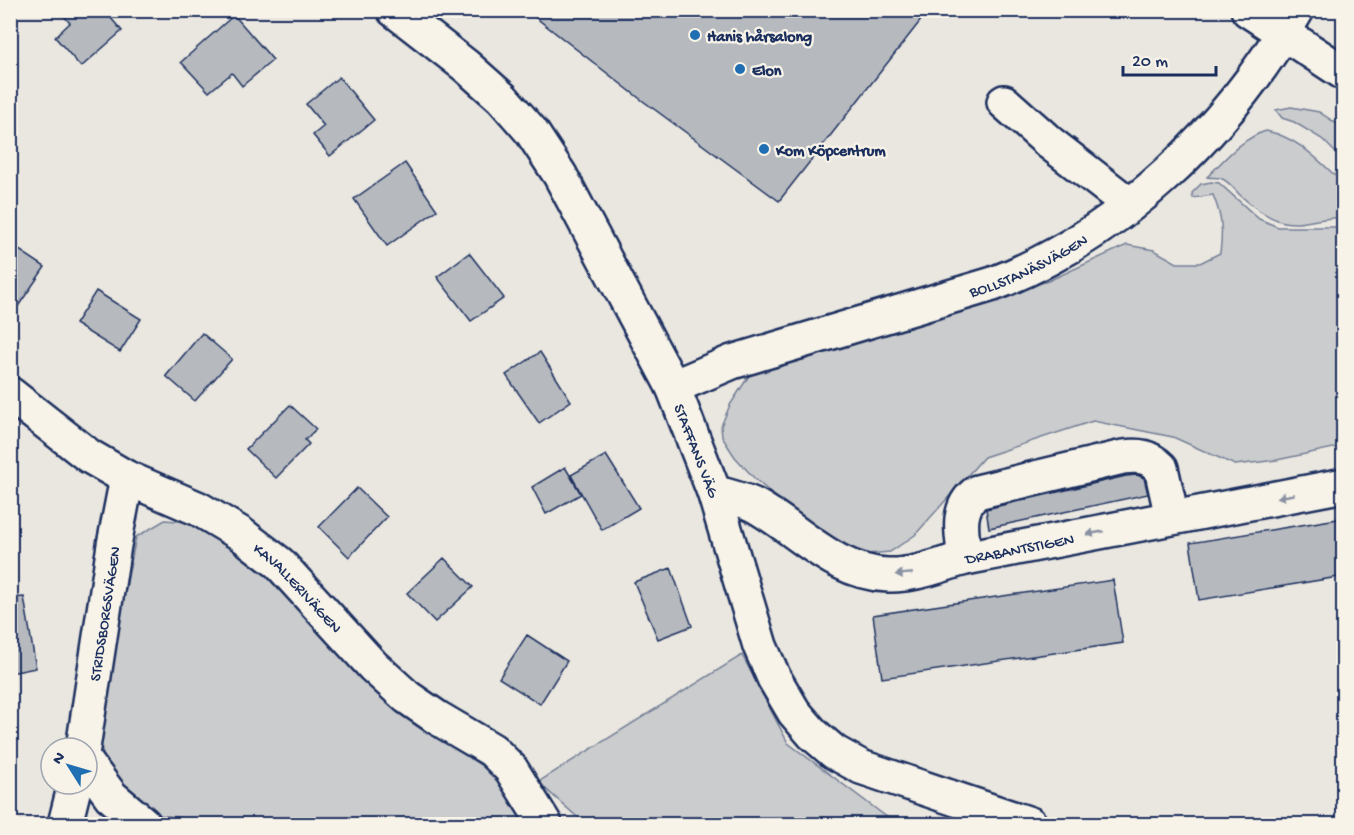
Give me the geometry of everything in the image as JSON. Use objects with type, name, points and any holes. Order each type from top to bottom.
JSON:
[{"type":"street","name":"STAFFANS VÄG","points":[[394,10],[466,66],[502,98],[531,131],[560,176],[673,387],[714,492],[760,646],[774,678],[794,712],[813,734],[834,752],[861,767],[1030,825]]},
{"type":"street","points":[[1248,10],[1290,22],[1344,73]]},
{"type":"street","name":"BOLLSTANÄSVÄGEN","points":[[673,387],[732,362],[938,302],[1024,272],[1083,239],[1130,205],[1182,160],[1216,124],[1290,22]]},
{"type":"street","points":[[1004,102],[1050,142],[1130,205]]},
{"type":"street","name":"KAVALLERIVÄGEN","points":[[10,394],[89,456],[127,478],[199,509],[242,534],[279,563],[373,666],[407,698],[492,750],[526,791],[545,825]]},
{"type":"street","points":[[964,558],[962,516],[966,503],[977,492],[1123,457],[1147,458],[1161,468],[1172,517]]},
{"type":"street","name":"STRIDSBORGSVÄGEN","points":[[85,736],[114,545],[127,478]]},
{"type":"street","name":"DRABANTSTIGEN","points":[[714,492],[752,504],[852,568],[889,575],[915,573],[964,558],[1344,485]]},
{"type":"street","points":[[99,780],[111,796],[144,825]]},
{"type":"street","points":[[65,825],[72,796]]},
{"type":"shaded area","points":[[1291,107],[1319,112],[1343,128],[1343,160],[1322,139],[1294,122],[1282,118],[1276,110]]},
{"type":"shaded area","points":[[1266,131],[1278,134],[1298,145],[1343,183],[1343,218],[1296,223],[1280,221],[1254,207],[1223,179],[1207,177],[1241,144]]},
{"type":"shaded area","points":[[1219,183],[1259,219],[1278,227],[1343,227],[1343,446],[1277,460],[1235,465],[1173,437],[1093,421],[984,457],[915,535],[890,552],[856,555],[809,526],[755,479],[735,457],[722,437],[721,426],[730,405],[752,371],[1048,281],[1127,245],[1154,250],[1177,263],[1200,263],[1220,253],[1221,223],[1213,195],[1193,198],[1192,193],[1201,184]]},
{"type":"shaded area","points":[[165,520],[199,523],[239,548],[280,586],[394,708],[488,770],[505,785],[516,800],[524,824],[229,824],[151,814],[107,768],[97,733],[136,537]]},
{"type":"shaded area","points":[[742,655],[788,743],[896,824],[585,824],[538,782]]},
{"type":"building","points":[[59,10],[104,10],[122,31],[81,67],[55,37],[70,23]]},
{"type":"building","name":"Kom Köpcentrum","points":[[526,10],[929,10],[779,201],[639,98]]},
{"type":"building","points":[[234,15],[273,60],[242,86],[232,73],[209,92],[181,62]]},
{"type":"building","points":[[339,77],[374,120],[330,156],[313,135],[324,126],[306,104]]},
{"type":"building","points":[[405,163],[437,210],[387,246],[354,199]]},
{"type":"building","points":[[10,244],[45,267],[10,318]]},
{"type":"building","points":[[469,253],[504,298],[471,321],[437,277]]},
{"type":"building","points":[[96,291],[141,319],[120,352],[75,324]]},
{"type":"building","points":[[202,333],[232,359],[195,401],[166,376]]},
{"type":"building","points":[[540,352],[571,401],[539,423],[506,375]]},
{"type":"building","points":[[290,405],[316,429],[305,440],[309,444],[276,478],[246,449]]},
{"type":"building","points":[[606,455],[639,508],[602,530],[571,475]]},
{"type":"building","points":[[565,467],[581,494],[546,514],[532,487]]},
{"type":"building","points":[[1137,475],[1144,478],[1148,494],[989,528],[986,509]]},
{"type":"building","points":[[357,488],[387,517],[349,557],[319,527]]},
{"type":"building","points":[[1344,518],[1344,576],[1199,600],[1190,543]]},
{"type":"building","points":[[444,558],[473,587],[435,622],[407,593]]},
{"type":"building","points":[[671,568],[692,626],[658,639],[634,582]]},
{"type":"building","points":[[1113,580],[1123,643],[882,678],[873,615]]},
{"type":"building","points":[[24,597],[36,668],[10,673],[10,598]]},
{"type":"building","points":[[527,635],[567,661],[540,704],[499,678]]},
{"type":"place","name":"Hanis hårsalong","points":[[695,35]]},
{"type":"place","name":"Elon","points":[[740,69]]},
{"type":"place","name":"Kom Köpcentrum","points":[[764,149]]}]
